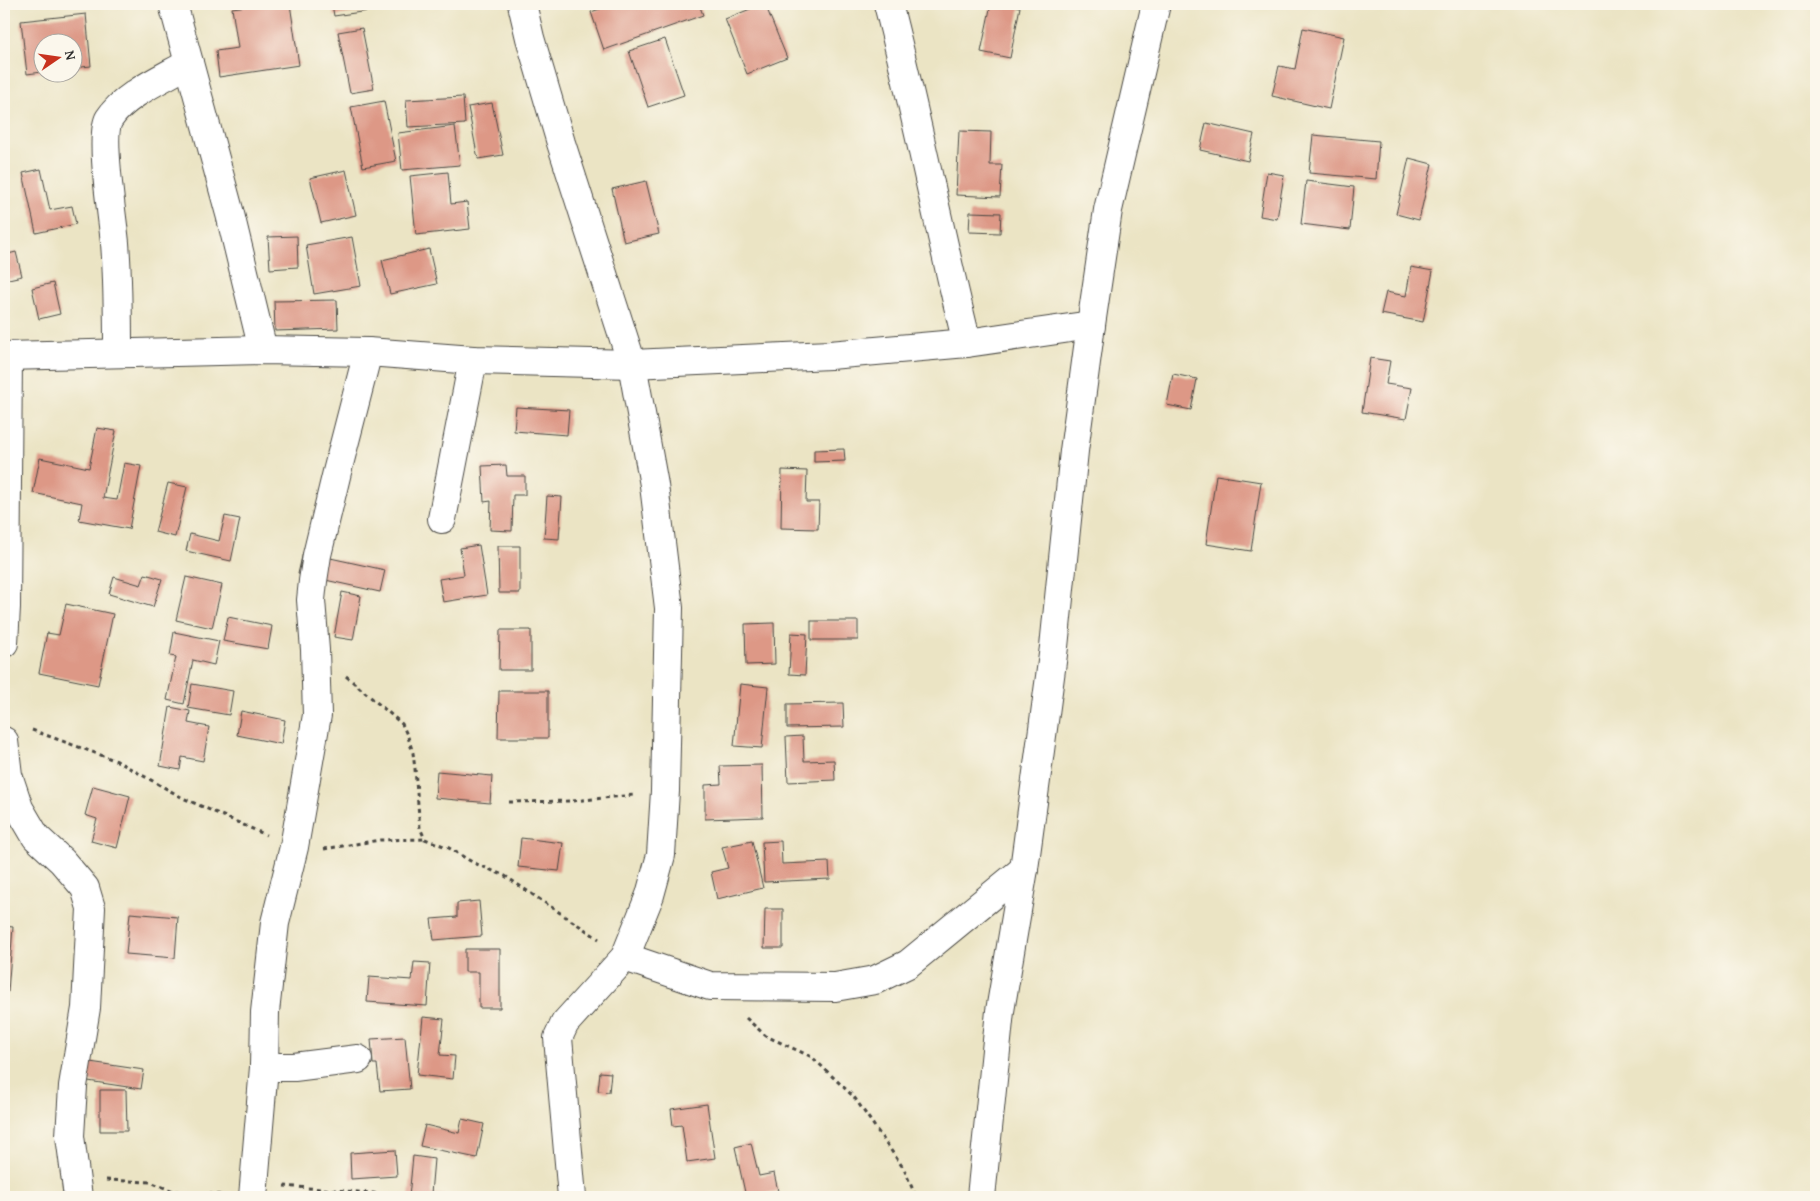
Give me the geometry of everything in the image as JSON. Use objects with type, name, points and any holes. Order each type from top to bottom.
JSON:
[{"type":"street","points":[[173,4],[230,214],[263,350]]},
{"type":"street","points":[[522,4],[561,143],[632,364],[654,485],[669,608],[665,791],[661,854],[650,895],[625,957],[565,1023],[558,1038],[572,1197]]},
{"type":"street","points":[[530,38],[537,4]]},
{"type":"street","points":[[888,4],[905,70],[941,238],[967,344]]},
{"type":"street","points":[[981,1197],[1000,1011],[1024,869],[1054,647],[1074,451],[1091,325],[1108,210],[1156,4]]},
{"type":"street","points":[[118,353],[115,244],[108,186],[105,129],[108,120],[116,110],[134,95],[189,63]]},
{"type":"street","points":[[4,643],[6,607],[6,356],[263,350],[368,352],[473,360],[632,364],[830,355],[967,344],[1091,325]]},
{"type":"street","points":[[246,1191],[264,1067],[265,1012],[275,923],[306,848],[317,715],[316,650],[311,600],[318,555],[368,352]]},
{"type":"street","points":[[442,519],[473,360]]},
{"type":"street","points":[[4,741],[8,776],[19,808],[36,837],[62,861],[85,888],[91,908],[86,1008],[73,1086],[70,1136],[77,1187]]},
{"type":"street","points":[[625,957],[710,986],[834,988],[875,980],[908,964],[1024,869]]},
{"type":"street","points":[[264,1067],[294,1067],[358,1059]]},
{"type":"path","points":[[316,650],[402,724],[413,753],[420,828],[425,839]]},
{"type":"path","points":[[30,729],[117,761],[183,798],[306,848],[380,840],[425,839],[449,848],[472,862],[504,876],[577,922],[625,957]]},
{"type":"path","points":[[509,802],[573,801],[665,791]]},
{"type":"path","points":[[745,1017],[766,1036],[812,1057],[854,1098],[904,1170],[916,1197]]},
{"type":"path","points":[[77,1187],[118,1181],[150,1182],[173,1191],[246,1191],[297,1188],[383,1194]]},
{"type":"building","points":[[263,4],[290,4],[299,65],[219,77],[216,51],[238,48],[232,8]]},
{"type":"building","points":[[332,4],[374,4],[375,10],[334,16]]},
{"type":"building","points":[[614,4],[699,4],[703,15],[604,50],[591,12]]},
{"type":"building","points":[[765,4],[787,58],[747,74],[725,19]]},
{"type":"building","points":[[991,4],[1020,7],[1010,58],[981,52]]},
{"type":"building","points":[[86,14],[91,66],[82,67],[82,32],[32,32],[32,73],[27,74],[21,21]]},
{"type":"building","points":[[362,28],[374,89],[350,93],[338,32]]},
{"type":"building","points":[[1303,28],[1344,37],[1329,109],[1272,96],[1279,66],[1295,69]]},
{"type":"building","points":[[665,39],[684,95],[648,107],[629,51]]},
{"type":"building","points":[[4,64],[7,77],[4,77]]},
{"type":"building","points":[[463,97],[465,124],[408,127],[406,100]]},
{"type":"building","points":[[384,101],[396,161],[363,167],[351,107]]},
{"type":"building","points":[[492,103],[503,155],[478,159],[468,107]]},
{"type":"building","points":[[1206,123],[1254,134],[1248,161],[1200,150]]},
{"type":"building","points":[[455,126],[460,165],[402,170],[398,133]]},
{"type":"building","points":[[959,131],[991,132],[990,165],[1002,165],[1000,197],[956,195]]},
{"type":"building","points":[[1313,135],[1379,141],[1376,179],[1309,173]]},
{"type":"building","points":[[5,141],[7,154],[4,154]]},
{"type":"building","points":[[1409,158],[1432,164],[1419,220],[1396,214]]},
{"type":"building","points":[[41,169],[50,210],[72,206],[76,224],[36,233],[23,173]]},
{"type":"building","points":[[346,170],[356,215],[321,223],[310,178]]},
{"type":"building","points":[[448,172],[451,204],[467,202],[470,229],[416,235],[410,176]]},
{"type":"building","points":[[1267,172],[1284,175],[1277,219],[1260,216]]},
{"type":"building","points":[[646,181],[659,234],[624,242],[612,189]]},
{"type":"building","points":[[1306,181],[1354,187],[1350,230],[1301,224]]},
{"type":"building","points":[[970,212],[1001,213],[1000,233],[969,232]]},
{"type":"building","points":[[297,236],[298,267],[270,269],[268,237]]},
{"type":"building","points":[[352,237],[361,286],[314,294],[306,245]]},
{"type":"building","points":[[429,249],[437,284],[390,294],[382,260]]},
{"type":"building","points":[[16,252],[22,276],[4,280],[4,255]]},
{"type":"building","points":[[1411,267],[1433,271],[1423,322],[1381,314],[1386,292],[1406,296]]},
{"type":"building","points":[[53,283],[60,314],[39,319],[32,288]]},
{"type":"building","points":[[337,300],[338,329],[275,331],[274,301]]},
{"type":"building","points":[[1370,358],[1390,361],[1386,384],[1412,388],[1406,419],[1362,412]]},
{"type":"building","points":[[1173,374],[1197,379],[1191,410],[1167,405]]},
{"type":"building","points":[[516,407],[569,410],[567,435],[514,431]]},
{"type":"building","points":[[97,428],[116,431],[103,498],[117,500],[124,463],[141,466],[129,529],[79,520],[82,503],[33,493],[40,458],[89,468]]},
{"type":"building","points":[[844,449],[845,461],[814,462],[814,450]]},
{"type":"building","points":[[506,465],[507,476],[525,476],[525,495],[513,495],[512,531],[490,530],[491,501],[484,502],[482,466]]},
{"type":"building","points":[[782,470],[807,471],[806,502],[819,502],[818,529],[781,528]]},
{"type":"building","points":[[1216,475],[1261,482],[1251,551],[1206,544]]},
{"type":"building","points":[[168,483],[187,487],[175,537],[155,532]]},
{"type":"building","points":[[547,496],[562,497],[559,539],[544,538]]},
{"type":"building","points":[[225,516],[240,519],[231,561],[186,551],[190,534],[219,541]]},
{"type":"building","points":[[479,545],[487,595],[443,602],[439,579],[464,575],[460,548]]},
{"type":"building","points":[[498,546],[520,546],[520,593],[499,593]]},
{"type":"building","points":[[303,552],[385,570],[380,592],[298,574]]},
{"type":"building","points":[[145,574],[162,579],[153,607],[109,594],[114,577],[141,585]]},
{"type":"building","points":[[186,577],[222,585],[212,628],[176,620]]},
{"type":"building","points":[[342,592],[361,596],[353,640],[334,637]]},
{"type":"building","points":[[66,604],[113,614],[98,685],[39,673],[47,633],[59,635]]},
{"type":"building","points":[[228,617],[272,626],[268,649],[223,641]]},
{"type":"building","points":[[811,621],[858,621],[858,640],[811,640]]},
{"type":"building","points":[[774,623],[775,664],[746,665],[745,624]]},
{"type":"building","points":[[500,630],[531,630],[531,670],[499,670]]},
{"type":"building","points":[[174,632],[219,641],[214,665],[193,660],[184,704],[167,700],[176,657],[170,656]]},
{"type":"building","points":[[791,633],[807,634],[805,675],[789,674]]},
{"type":"building","points":[[192,684],[233,691],[229,715],[188,708]]},
{"type":"building","points":[[740,684],[768,687],[762,748],[734,746]]},
{"type":"building","points":[[499,691],[548,691],[548,738],[498,738]]},
{"type":"building","points":[[843,703],[844,727],[787,728],[787,704]]},
{"type":"building","points":[[170,707],[190,711],[188,723],[209,727],[203,761],[182,757],[180,770],[160,766]]},
{"type":"building","points":[[241,711],[285,720],[281,744],[237,735]]},
{"type":"building","points":[[803,736],[804,761],[834,760],[835,780],[788,782],[786,737]]},
{"type":"building","points":[[762,765],[763,817],[705,819],[705,785],[721,784],[720,766]]},
{"type":"building","points":[[437,771],[492,776],[490,803],[435,798]]},
{"type":"building","points":[[93,786],[130,796],[117,848],[91,841],[97,819],[85,815]]},
{"type":"building","points":[[521,838],[563,843],[559,871],[518,867]]},
{"type":"building","points":[[752,841],[763,888],[717,899],[711,872],[728,868],[722,847]]},
{"type":"building","points":[[781,841],[782,864],[829,862],[830,879],[764,882],[762,842]]},
{"type":"building","points":[[479,901],[482,936],[434,940],[431,919],[457,917],[457,903]]},
{"type":"building","points":[[765,909],[783,909],[783,948],[764,948]]},
{"type":"building","points":[[130,913],[178,917],[175,958],[126,954]]},
{"type":"building","points":[[4,926],[13,927],[8,992],[4,991]]},
{"type":"building","points":[[465,949],[500,949],[500,1008],[479,1008],[479,972],[465,972]]},
{"type":"building","points":[[414,962],[430,963],[427,1006],[367,1002],[369,977],[412,980]]},
{"type":"building","points":[[423,1017],[444,1019],[440,1055],[455,1056],[453,1079],[417,1075]]},
{"type":"building","points":[[405,1037],[410,1089],[380,1091],[377,1064],[373,1064],[371,1039]]},
{"type":"building","points":[[90,1062],[144,1070],[141,1089],[88,1081]]},
{"type":"building","points":[[600,1072],[611,1073],[609,1092],[598,1091]]},
{"type":"building","points":[[100,1090],[126,1090],[127,1131],[100,1131]]},
{"type":"building","points":[[707,1104],[715,1158],[687,1162],[682,1125],[673,1126],[671,1109]]},
{"type":"building","points":[[462,1119],[484,1124],[477,1158],[420,1146],[425,1125],[459,1133]]},
{"type":"building","points":[[751,1143],[759,1176],[774,1173],[778,1191],[746,1197],[735,1147]]},
{"type":"building","points":[[395,1150],[397,1176],[351,1179],[350,1153]]},
{"type":"building","points":[[413,1156],[434,1159],[431,1194],[445,1195],[444,1197],[409,1197]]}]
